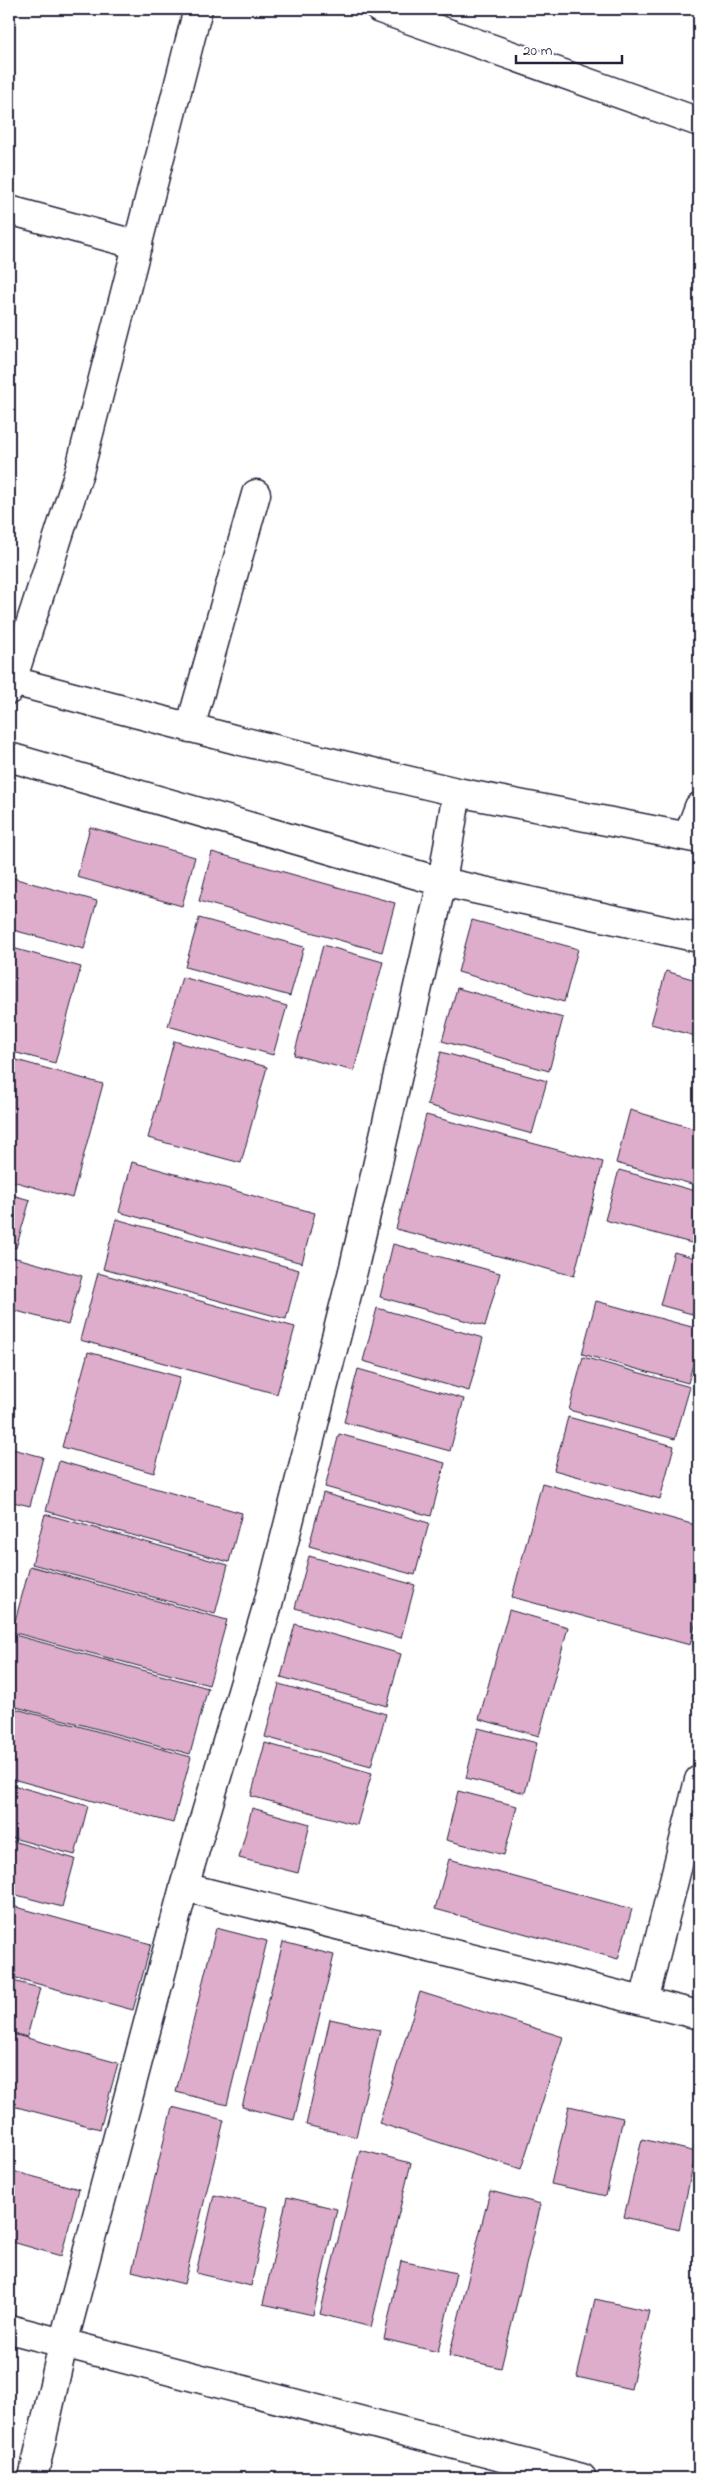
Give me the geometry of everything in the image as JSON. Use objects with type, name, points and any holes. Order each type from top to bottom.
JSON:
[{"type":"street","points":[[198,9],[79,472],[10,684],[457,792],[694,837],[699,807]]},
{"type":"street","points":[[380,9],[699,122]]},
{"type":"street","points":[[9,210],[138,245]]},
{"type":"street","points":[[190,728],[256,494]]},
{"type":"street","points":[[9,758],[442,882],[699,938]]},
{"type":"street","points":[[33,2478],[63,2344],[184,1887],[270,1594],[354,1267],[442,882],[457,792]]},
{"type":"street","points":[[644,2001],[699,1780]]},
{"type":"street","points":[[184,1887],[699,2015]]},
{"type":"street","points":[[9,2329],[582,2478]]},
{"type":"building","points":[[90,827],[195,857],[182,906],[77,877]]},
{"type":"building","points":[[212,852],[395,903],[382,952],[199,901]]},
{"type":"building","points":[[9,877],[97,901],[84,949],[9,929]]},
{"type":"building","points":[[199,918],[304,947],[290,996],[185,967]]},
{"type":"building","points":[[472,920],[578,949],[564,1002],[458,972]]},
{"type":"building","points":[[323,945],[383,962],[354,1071],[294,1055]]},
{"type":"building","points":[[9,947],[81,967],[55,1063],[9,1051]]},
{"type":"building","points":[[666,971],[699,981],[699,1037],[651,1024]]},
{"type":"building","points":[[182,977],[287,1006],[273,1055],[168,1026]]},
{"type":"building","points":[[457,988],[563,1018],[549,1071],[442,1041]]},
{"type":"building","points":[[174,1041],[267,1067],[241,1163],[148,1138]]},
{"type":"building","points":[[441,1052],[547,1081],[532,1134],[427,1105]]},
{"type":"building","points":[[9,1058],[103,1084],[72,1198],[9,1180]]},
{"type":"building","points":[[630,1110],[699,1130],[699,1186],[616,1163]]},
{"type":"building","points":[[426,1115],[603,1162],[574,1276],[396,1229]]},
{"type":"building","points":[[132,1162],[315,1213],[302,1263],[119,1212]]},
{"type":"building","points":[[619,1170],[699,1192],[699,1245],[605,1220]]},
{"type":"building","points":[[9,1194],[30,1200],[16,1248],[9,1246]]},
{"type":"building","points":[[116,1219],[299,1270],[286,1319],[103,1269]]},
{"type":"building","points":[[393,1244],[500,1273],[485,1326],[380,1297]]},
{"type":"building","points":[[674,1252],[699,1259],[699,1316],[660,1305]]},
{"type":"building","points":[[9,1256],[82,1276],[68,1325],[9,1309]]},
{"type":"building","points":[[98,1273],[295,1327],[277,1394],[80,1340]]},
{"type":"building","points":[[596,1301],[699,1329],[699,1342],[688,1383],[582,1354]]},
{"type":"building","points":[[377,1308],[483,1338],[469,1391],[363,1361]]},
{"type":"building","points":[[88,1352],[180,1377],[154,1473],[62,1447]]},
{"type":"building","points":[[583,1357],[690,1387],[675,1439],[569,1410]]},
{"type":"building","points":[[358,1369],[464,1399],[450,1451],[344,1422]]},
{"type":"building","points":[[9,1384],[14,1386],[9,1404]]},
{"type":"building","points":[[568,1417],[674,1446],[660,1499],[554,1470]]},
{"type":"building","points":[[339,1434],[445,1463],[431,1516],[325,1487]]},
{"type":"building","points":[[9,1448],[43,1457],[30,1506],[9,1501]]},
{"type":"building","points":[[59,1461],[242,1513],[229,1562],[46,1511]]},
{"type":"building","points":[[542,1483],[699,1526],[699,1610],[690,1645],[512,1597]]},
{"type":"building","points":[[323,1493],[429,1523],[415,1575],[309,1546]]},
{"type":"building","points":[[45,1514],[228,1565],[215,1614],[32,1564]]},
{"type":"building","points":[[309,1556],[415,1585],[401,1638],[295,1608]]},
{"type":"building","points":[[30,1566],[227,1620],[209,1685],[12,1632]]},
{"type":"building","points":[[509,1610],[568,1627],[539,1736],[479,1719]]},
{"type":"building","points":[[295,1624],[401,1654],[387,1706],[281,1677]]},
{"type":"building","points":[[11,1634],[208,1688],[190,1754],[9,1705],[9,1644]]},
{"type":"building","points":[[279,1684],[386,1714],[371,1766],[265,1737]]},
{"type":"building","points":[[9,1707],[191,1757],[173,1823],[9,1778]]},
{"type":"building","points":[[478,1728],[537,1743],[525,1793],[466,1778]]},
{"type":"building","points":[[265,1743],[372,1773],[357,1825],[251,1796]]},
{"type":"building","points":[[9,1784],[88,1806],[75,1855],[9,1837]]},
{"type":"building","points":[[458,1791],[517,1806],[504,1855],[446,1840]]},
{"type":"building","points":[[252,1808],[310,1824],[298,1873],[239,1858]]},
{"type":"building","points":[[9,1840],[75,1859],[62,1907],[9,1893]]},
{"type":"building","points":[[449,1859],[632,1909],[618,1959],[435,1909]]},
{"type":"building","points":[[9,1905],[151,1944],[133,2010],[9,1976]]},
{"type":"building","points":[[216,1928],[267,1941],[227,2105],[176,2092]]},
{"type":"building","points":[[283,1942],[334,1955],[294,2120],[242,2107]]},
{"type":"building","points":[[9,1980],[40,1988],[27,2037],[9,2032]]},
{"type":"building","points":[[420,1992],[563,2037],[521,2169],[379,2123]]},
{"type":"building","points":[[330,2019],[380,2030],[356,2137],[306,2125]]},
{"type":"building","points":[[9,2033],[118,2063],[100,2129],[9,2105]]},
{"type":"building","points":[[569,2106],[623,2118],[606,2196],[551,2184]]},
{"type":"building","points":[[172,2107],[224,2120],[184,2284],[132,2271]]},
{"type":"building","points":[[642,2139],[696,2152],[679,2230],[624,2217]]},
{"type":"building","points":[[360,2150],[411,2163],[371,2327],[320,2314]]},
{"type":"building","points":[[9,2170],[79,2189],[61,2256],[9,2241]]},
{"type":"building","points":[[490,2191],[541,2204],[501,2368],[449,2356]]},
{"type":"building","points":[[214,2195],[268,2207],[251,2286],[196,2273]]},
{"type":"building","points":[[287,2197],[337,2209],[313,2315],[263,2304]]},
{"type":"building","points":[[401,2261],[456,2273],[438,2352],[384,2339]]},
{"type":"building","points":[[595,2299],[649,2311],[631,2389],[577,2377]]}]
